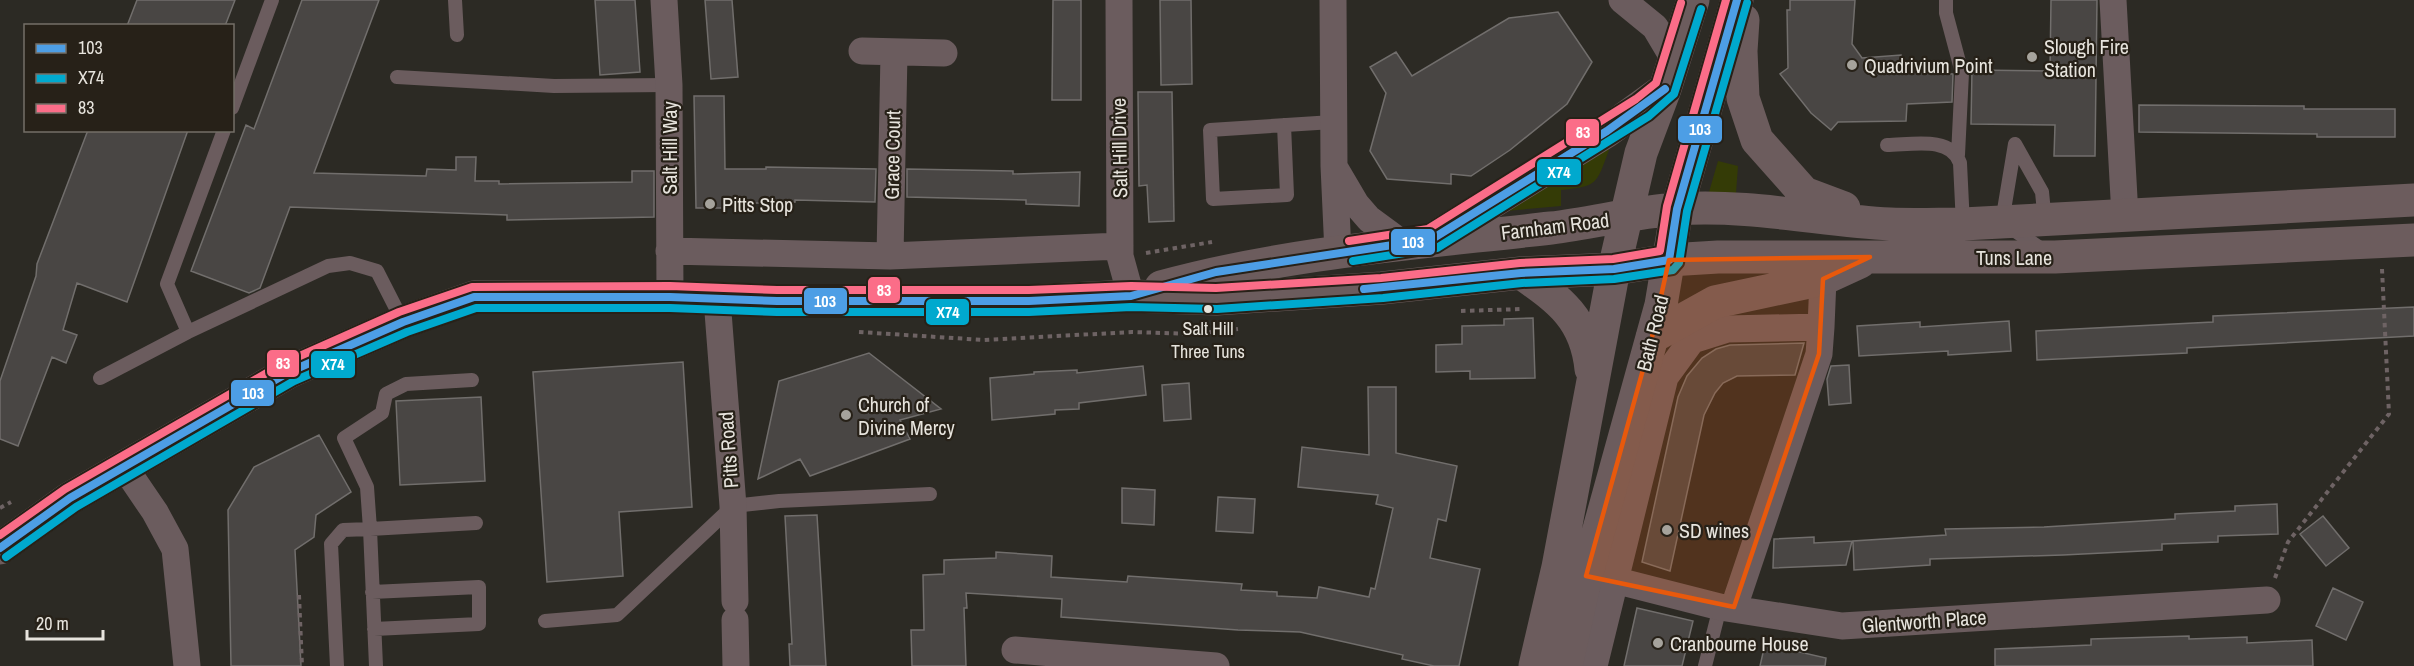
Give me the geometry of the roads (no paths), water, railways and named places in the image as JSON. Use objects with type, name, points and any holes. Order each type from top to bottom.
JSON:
[{"type":"main road","points":[[1535,666],[1558,567],[1614,269],[1641,153],[1670,74],[1693,0]]},
{"type":"main road","name":"Bath Road","points":[[1566,666],[1600,578],[1669,260],[1677,209],[1737,0]]},
{"type":"main road","points":[[1745,0],[1741,51],[1743,98],[1757,140],[1804,194],[1891,224]]},
{"type":"main road","points":[[1417,242],[1607,131],[1670,74]]},
{"type":"main road","name":"Tuns Lane","points":[[2038,245],[2124,216],[2414,200]]},
{"type":"main road","name":"Tuns Lane","points":[[1626,217],[1677,209],[1743,209],[1891,224],[1963,240],[2038,245],[2414,240]]},
{"type":"main road","name":"Farnham Road","points":[[1131,296],[1216,272],[1417,242],[1553,228],[1626,217]]},
{"type":"main road","name":"Tuns Lane","points":[[1614,269],[1669,260],[1870,257],[1963,240],[2002,222],[2038,245]]},
{"type":"main road","points":[[1652,337],[1715,302],[1823,279],[1870,257]]},
{"type":"main road","name":"Farnham Road","points":[[0,548],[70,498],[123,465],[288,372],[404,321],[474,297],[1029,301],[1131,296],[1216,299],[1382,288],[1521,273],[1614,269]]},
{"type":"main road","points":[[1521,273],[1555,296],[1574,317],[1583,333],[1592,376],[1588,410]]},
{"type":"street","name":"Salt Hill Way","points":[[664,0],[669,85],[670,297]]},
{"type":"street","name":"Salt Hill Drive","points":[[1119,0],[1120,256],[1131,296]]},
{"type":"street","points":[[1333,0],[1333,122],[1338,253]]},
{"type":"street","points":[[1622,0],[1655,27],[1670,74]]},
{"type":"street","points":[[2113,0],[2124,216]]},
{"type":"street","points":[[862,51],[944,53]]},
{"type":"street","name":"Grace Court","points":[[890,256],[894,53]]},
{"type":"street","points":[[1334,166],[1356,204],[1369,219],[1417,242]]},
{"type":"street","points":[[669,251],[890,256],[1120,246]]},
{"type":"street","points":[[1727,607],[1820,354],[1823,279]]},
{"type":"street","name":"Pitts Road","points":[[717,299],[732,506],[736,666]]},
{"type":"street","name":"Bath Road","points":[[1594,666],[1600,578],[1665,377],[1692,340],[1727,329],[1821,327]]},
{"type":"street","points":[[123,465],[155,512],[175,549],[188,666]]},
{"type":"street","name":"Glentworth Place","points":[[1600,578],[1727,607],[1842,627],[2267,600]]},
{"type":"street","points":[[1015,650],[1216,666]]},
{"type":"lane","points":[[234,103],[272,0]]},
{"type":"lane","points":[[455,0],[457,35]]},
{"type":"lane","points":[[1946,0],[1946,13],[1962,73],[1958,155],[1963,240]]},
{"type":"lane","points":[[398,77],[554,86],[669,85]]},
{"type":"lane","points":[[1284,126],[1287,195],[1213,200],[1210,130],[1333,122]]},
{"type":"lane","points":[[188,333],[167,284],[223,132]]},
{"type":"lane","points":[[1887,146],[1936,144],[1945,146],[1958,155]]},
{"type":"lane","points":[[2002,222],[2015,144],[2042,192],[2038,245]]},
{"type":"lane","points":[[100,378],[328,266],[350,263],[378,270],[404,321]]},
{"type":"lane","points":[[376,666],[367,487],[344,438],[382,413],[386,394],[406,384],[472,380]]},
{"type":"lane","points":[[545,621],[618,615],[732,506],[779,501],[930,494]]},
{"type":"lane","points":[[337,666],[332,544],[343,530],[476,523]]},
{"type":"lane","points":[[372,592],[479,587],[479,624],[374,629]]},
{"type":"lane","points":[[1705,666],[1727,607]]},
{"type":"place","name":"Slough Fire Station","points":[[2032,57]]},
{"type":"place","name":"Quadrivium Point","points":[[1852,65]]},
{"type":"place","name":"Pitts Stop","points":[[710,204]]},
{"type":"place","name":"Salt Hill Three Tuns","points":[[1208,309]]},
{"type":"place","name":"Church of Divine Mercy","points":[[846,415]]},
{"type":"place","name":"SD wines","points":[[1667,530]]},
{"type":"place","name":"Cranbourne House","points":[[1658,643]]}]
